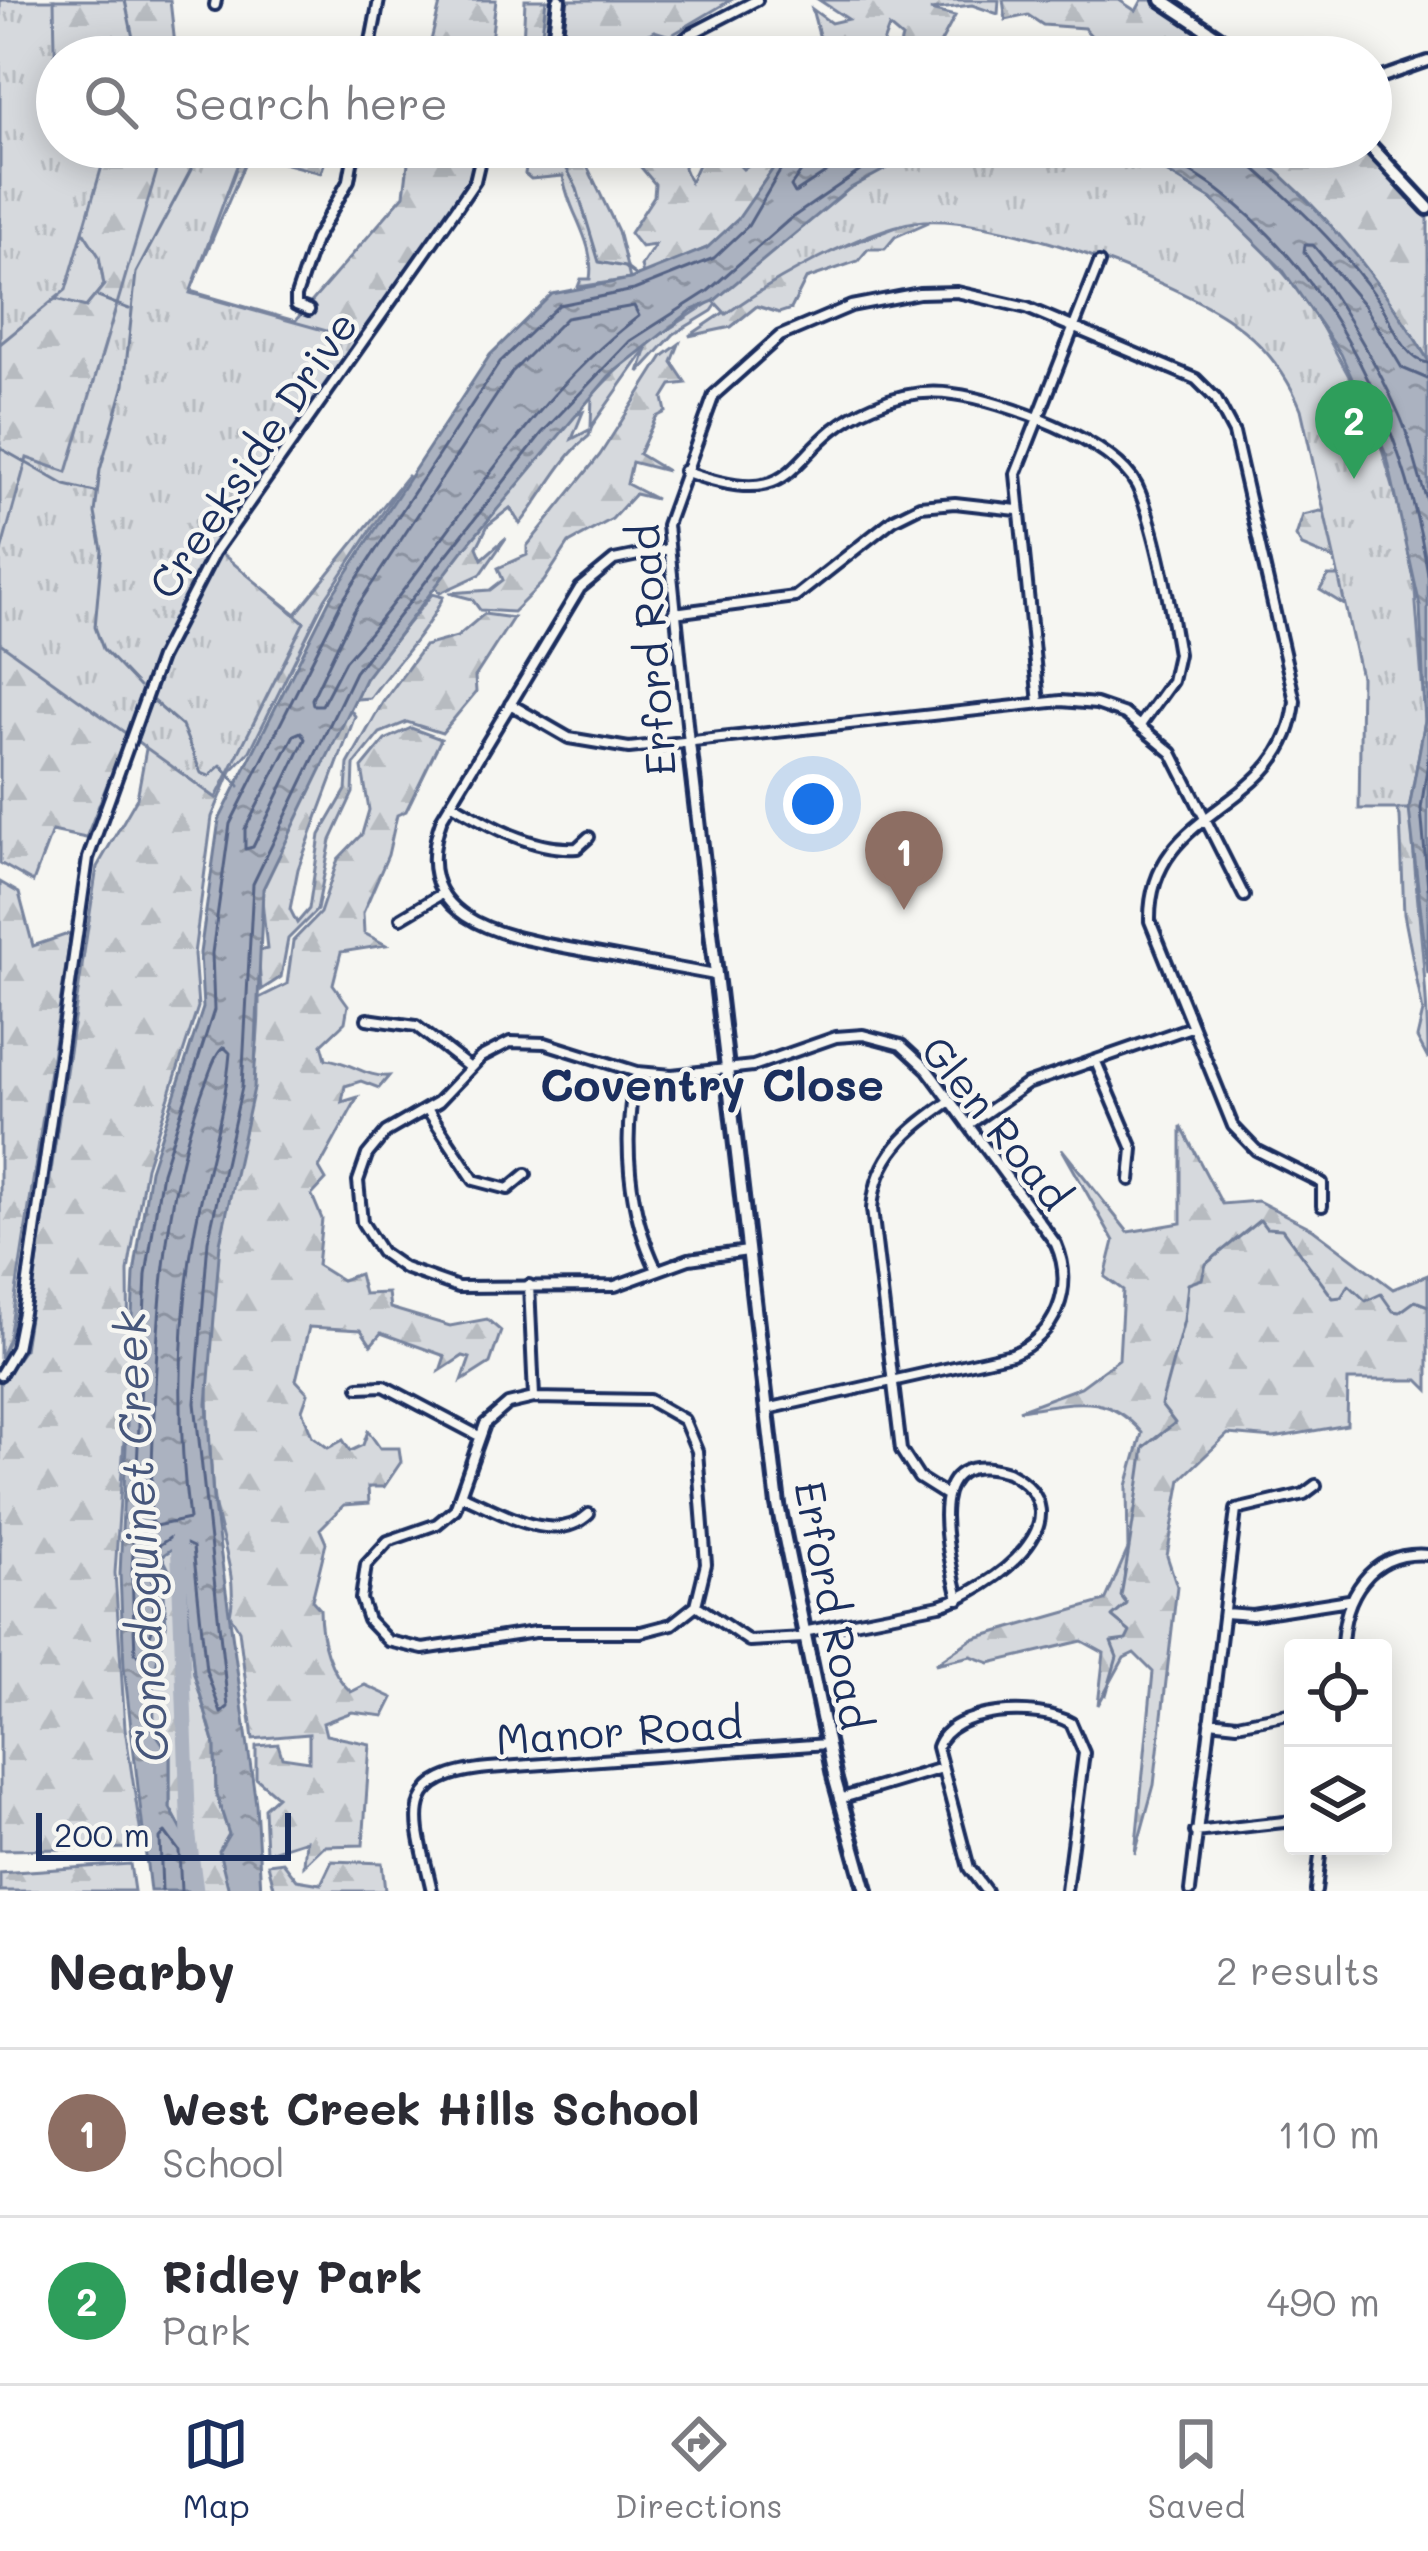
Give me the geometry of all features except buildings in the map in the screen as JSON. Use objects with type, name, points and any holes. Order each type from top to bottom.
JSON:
[{"type":"street","points":[[372,36],[379,0]]},
{"type":"street","points":[[555,36],[559,0]]},
{"type":"street","points":[[688,36],[757,0]]},
{"type":"street","points":[[1162,0],[1216,36]]},
{"type":"street","points":[[1392,74],[1428,61]]},
{"type":"street","points":[[309,310],[298,307],[296,296],[315,240],[352,168]]},
{"type":"street","name":"Creekside Drive","points":[[0,1375],[16,1348],[26,1301],[88,858],[122,754],[199,577],[458,206],[478,168]]},
{"type":"street","points":[[1391,168],[1428,208]]},
{"type":"street","points":[[1039,703],[1016,474],[1099,263]]},
{"type":"street","name":"Erford Road","points":[[866,1891],[839,1799],[778,1505],[668,550],[667,525],[718,390],[780,336],[818,316],[891,297],[957,292],[1001,300],[1196,380],[1229,421],[1291,669],[1294,713],[1286,743],[1270,768],[1169,851],[1150,905],[1155,944],[1239,1135],[1256,1150],[1322,1183],[1322,1206]]},
{"type":"street","points":[[684,471],[737,489],[764,487],[861,412],[914,394],[972,397],[1100,448],[1120,462],[1139,492],[1178,655],[1172,681],[1141,725]]},
{"type":"street","points":[[674,614],[795,596],[894,519],[920,506],[955,502],[1017,510]]},
{"type":"street","points":[[668,550],[624,556],[586,581],[451,803],[435,844],[443,893],[455,910],[488,931],[715,975]]},
{"type":"street","points":[[510,704],[585,742],[629,748],[1039,703],[1096,704],[1141,725],[1172,753],[1244,896]]},
{"type":"street","points":[[451,803],[508,833],[547,845],[577,848],[589,837]]},
{"type":"street","points":[[401,918],[443,893]]},
{"type":"street","points":[[367,1019],[416,1026],[470,1068]]},
{"type":"street","points":[[968,1125],[1027,1084],[1191,1027]]},
{"type":"street","name":"Glen Road","points":[[748,1251],[689,1258],[615,1286],[464,1288],[433,1280],[387,1258],[367,1233],[357,1189],[367,1155],[386,1132],[427,1109],[494,1048],[530,1040],[637,1072],[726,1070],[777,1060],[836,1037],[877,1036],[914,1055],[1056,1244],[1062,1262],[1062,1299],[1047,1328],[1023,1350],[767,1409]]},
{"type":"street","points":[[1096,1062],[1132,1149],[1130,1180]]},
{"type":"street","points":[[637,1072],[628,1138],[639,1223],[657,1270]]},
{"type":"street","points":[[946,1495],[919,1478],[904,1458],[873,1197],[893,1146],[950,1101]]},
{"type":"street","points":[[427,1109],[474,1180],[508,1190],[526,1174]]},
{"type":"street","points":[[529,1285],[534,1398]]},
{"type":"street","points":[[359,1388],[384,1386],[479,1436]]},
{"type":"street","points":[[534,1398],[649,1400],[684,1420],[697,1451],[706,1564],[696,1605],[671,1624],[641,1632],[535,1632],[423,1649],[393,1644],[364,1612],[360,1592],[366,1565],[388,1541],[446,1518],[463,1496],[479,1436],[500,1410],[534,1398]]},
{"type":"street","points":[[696,1605],[749,1641],[804,1635],[958,1600],[1025,1552],[1037,1529],[1038,1510],[1027,1486],[998,1468],[962,1476],[946,1495],[942,1525],[958,1600]]},
{"type":"street","points":[[1190,1891],[1236,1510],[1304,1494],[1316,1485]]},
{"type":"street","points":[[463,1496],[550,1528],[576,1525],[589,1514]]},
{"type":"street","points":[[1343,1639],[1348,1600],[1383,1564],[1428,1555]]},
{"type":"street","points":[[1224,1613],[1252,1615],[1323,1600],[1348,1600]]},
{"type":"street","points":[[986,1891],[969,1868],[940,1769],[939,1738],[962,1720],[1038,1713],[1071,1723],[1084,1754],[1066,1891]]},
{"type":"street","points":[[1210,1721],[1237,1724],[1284,1715]]},
{"type":"street","name":"Manor Road","points":[[432,1891],[416,1819],[422,1793],[433,1781],[466,1770],[827,1744]]},
{"type":"street","points":[[839,1799],[940,1769]]},
{"type":"street","points":[[1195,1832],[1284,1822]]},
{"type":"street","points":[[1316,1891],[1321,1855]]},
{"type":"green space","points":[[0,0],[54,0],[55,36],[36,36],[36,168],[101,168],[66,290],[0,344]]},
{"type":"green space","points":[[53,0],[170,0],[174,36],[53,36]]},
{"type":"green space","points":[[441,0],[496,0],[492,36],[432,36]]},
{"type":"green space","points":[[525,0],[731,0],[670,36],[654,31],[646,36],[523,36]]},
{"type":"green space","points":[[819,0],[999,0],[998,14],[972,5],[930,10],[955,16],[944,36],[900,36],[889,27],[886,36],[820,36],[812,9],[831,23],[848,19]]},
{"type":"green space","points":[[1003,0],[1119,0],[1136,11],[1142,0],[1155,0],[1210,36],[1091,36],[1084,28],[1043,25],[1028,15],[1006,20]]},
{"type":"green space","points":[[97,168],[243,168],[190,291],[295,321],[404,195],[407,168],[472,168],[470,183],[184,589],[86,838],[52,831],[33,882],[0,863],[0,337],[18,316],[56,299],[86,307],[104,285],[99,256],[81,228]]},
{"type":"green space","points":[[158,168],[236,168],[190,293],[359,340],[215,548],[304,622],[216,798],[0,643],[0,555],[27,458],[67,472]]},
{"type":"green space","points":[[526,168],[588,168],[618,231],[630,279],[578,287],[581,279],[590,279],[591,265],[563,176],[531,179]]},
{"type":"green space","points":[[642,168],[684,168],[690,182],[696,168],[774,168],[738,220],[707,248],[643,275],[641,266],[655,245],[641,247],[630,233],[654,196],[655,184]]},
{"type":"green space","points":[[882,168],[1160,168],[1211,199],[1247,230],[1309,303],[1374,422],[1412,552],[1425,720],[1409,809],[1359,809],[1361,677],[1301,409],[1271,358],[1227,318],[1162,284],[1075,250],[947,221],[915,222],[869,235],[791,273],[726,314],[714,301],[787,235]]},
{"type":"green space","points":[[1271,168],[1384,168],[1428,219],[1428,360],[1390,300],[1300,195]]},
{"type":"green space","points":[[913,221],[929,222],[895,237],[885,249],[868,249],[858,261],[806,279],[791,309],[779,313],[757,306],[731,327],[689,336],[794,265]]},
{"type":"green space","points":[[81,228],[99,256],[104,285],[86,307],[18,316]]},
{"type":"green space","points":[[725,292],[712,311],[674,334],[639,372],[647,348],[591,427],[592,395],[637,350]]},
{"type":"green space","points":[[679,344],[672,362],[686,383],[671,385],[663,398],[666,412],[656,417],[639,454],[667,471],[632,462],[627,484],[656,499],[635,494],[612,519],[569,543],[544,581],[513,612],[480,610],[472,599],[449,593],[490,590],[503,580],[498,568],[527,555],[527,546],[600,455],[663,356]]},
{"type":"green space","points":[[583,412],[572,439],[591,429],[589,436],[520,524],[510,508],[488,525],[477,547],[482,559],[506,538],[481,574],[440,593],[435,587],[493,502],[506,498],[536,447],[557,426]]},
{"type":"green space","points":[[408,475],[325,599],[250,751],[231,771],[212,817],[194,954],[198,1007],[146,1167],[128,1271],[129,1368],[115,1573],[125,1728],[143,1848],[0,1850],[0,1383],[24,1350],[97,867],[137,798],[153,711],[227,560],[296,614]]},
{"type":"green space","points":[[1334,514],[1351,609],[1320,590],[1328,576],[1338,576],[1338,561],[1302,546],[1296,536],[1303,515]]},
{"type":"green space","points":[[432,594],[443,597],[419,636],[370,698],[356,699],[367,674]]},
{"type":"green space","points":[[484,614],[513,618],[475,677],[476,692],[442,733],[407,722],[380,733],[354,765],[353,793],[331,840],[317,910],[288,939],[281,977],[261,990],[258,951],[267,949],[261,890],[347,705],[355,716],[298,869],[290,909],[297,923],[309,909],[320,835],[346,790],[348,764],[383,702],[424,646],[457,637]]},
{"type":"green space","points":[[411,728],[441,739],[406,811],[397,815],[388,855],[363,913],[364,933],[386,945],[341,952],[333,984],[348,1005],[345,1022],[322,1044],[326,1059],[389,1076],[379,1088],[361,1081],[345,1086],[342,1102],[358,1097],[319,1168],[326,1180],[312,1195],[322,1219],[317,1265],[341,1280],[359,1274],[364,1294],[388,1293],[390,1308],[450,1326],[487,1319],[501,1331],[490,1363],[462,1381],[470,1358],[463,1356],[440,1371],[445,1356],[381,1333],[371,1345],[361,1330],[309,1327],[296,1380],[308,1393],[302,1410],[312,1436],[328,1448],[343,1440],[350,1451],[363,1445],[368,1431],[380,1448],[399,1448],[401,1462],[384,1487],[368,1487],[369,1503],[344,1505],[320,1529],[326,1543],[312,1600],[320,1609],[332,1665],[351,1692],[365,1685],[393,1698],[384,1716],[352,1712],[323,1723],[326,1735],[370,1744],[363,1845],[324,1846],[304,1865],[306,1840],[266,1853],[264,1808],[277,1796],[256,1778],[256,1746],[278,1744],[282,1757],[309,1761],[309,1734],[253,1739],[239,1630],[230,1615],[230,1571],[212,1486],[211,1318],[225,1212],[255,1061],[259,998],[287,984],[293,941],[320,913],[338,859],[362,834],[369,810],[362,768],[385,740]]},
{"type":"green space","points":[[1411,756],[1428,1059],[1417,1038],[1423,1012],[1404,914],[1400,816],[1390,796]]},
{"type":"green space","points":[[0,882],[19,893],[33,946],[71,933],[9,1338],[0,1359]]},
{"type":"green space","points":[[1181,1126],[1222,1204],[1258,1201],[1313,1229],[1393,1289],[1428,1275],[1428,1390],[1418,1380],[1348,1380],[1347,1425],[1274,1438],[1228,1434],[1181,1479],[1167,1556],[1177,1586],[1154,1785],[1135,1854],[1153,1672],[1134,1653],[1124,1658],[1098,1705],[1104,1653],[1082,1641],[990,1663],[971,1656],[935,1664],[972,1639],[1105,1601],[1128,1549],[1127,1486],[1142,1433],[1128,1419],[1100,1405],[1071,1403],[1019,1410],[1081,1387],[1119,1359],[1123,1290],[1105,1277],[1114,1241],[1062,1149],[1128,1232],[1181,1223]]},
{"type":"green space","points":[[172,1549],[182,1553],[194,1673],[215,1745],[216,1794],[229,1834],[229,1891],[193,1891],[191,1847],[170,1808],[170,1755],[154,1732],[153,1677],[166,1625],[161,1556]]},
{"type":"green space","points":[[332,1861],[382,1863],[385,1891],[275,1891],[268,1864],[283,1862],[297,1880],[321,1884]]},
{"type":"green space","points":[[130,1864],[134,1891],[0,1891],[0,1873]]},
{"type":"water","points":[[773,168],[888,168],[849,189],[714,301],[692,310],[609,376],[465,548],[365,679],[263,889],[254,1088],[220,1243],[207,1404],[213,1499],[256,1804],[261,1891],[229,1891],[219,1851],[229,1834],[216,1794],[215,1745],[194,1673],[182,1553],[172,1549],[162,1556],[169,1570],[163,1585],[166,1625],[153,1677],[154,1731],[170,1754],[170,1808],[191,1847],[193,1891],[150,1891],[124,1667],[120,1574],[134,1274],[150,1170],[203,1008],[200,953],[219,820],[331,597],[490,355],[552,294],[630,279],[707,248],[738,219]]},
{"type":"water","points":[[1160,168],[1273,168],[1348,245],[1428,360],[1428,974],[1409,809],[1425,720],[1420,606],[1387,457],[1341,354],[1282,269],[1211,199]]},
{"type":"waterway","points":[[125,0],[133,36]]},
{"type":"waterway","points":[[542,36],[546,0]]},
{"type":"waterway","points":[[139,687],[103,649],[95,627],[102,550],[95,513],[100,470],[124,385],[136,273],[192,168]]},
{"type":"waterway","points":[[566,168],[599,262],[625,267],[637,276]]},
{"type":"waterway","points":[[98,297],[129,309]]},
{"type":"waterway","points":[[0,448],[65,485],[95,492]]},
{"type":"waterway","points":[[153,701],[182,726],[201,773],[209,776],[221,765],[239,786]]},
{"type":"waterway","points":[[1106,1695],[1117,1657],[1111,1642],[1126,1640],[1130,1632],[1112,1617],[1127,1604],[1121,1596],[1144,1447],[1175,1423],[1161,1405],[1184,1320],[1188,1284],[1202,1279],[1206,1264],[1260,1220],[1266,1228],[1282,1229],[1333,1298],[1341,1297],[1349,1285],[1366,1301],[1381,1294],[1393,1311],[1400,1312],[1415,1301],[1428,1306]]},
{"type":"waterway","name":"Conodoguinet Creek","points":[[178,1535],[189,1838],[196,1891]]},
{"type":"place","name":"Ridley Park","points":[[1354,479]]},
{"type":"place","name":"West Creek Hills School","points":[[904,910]]},
{"type":"district","name":"Coventry Close","points":[[712,1083]]}]
